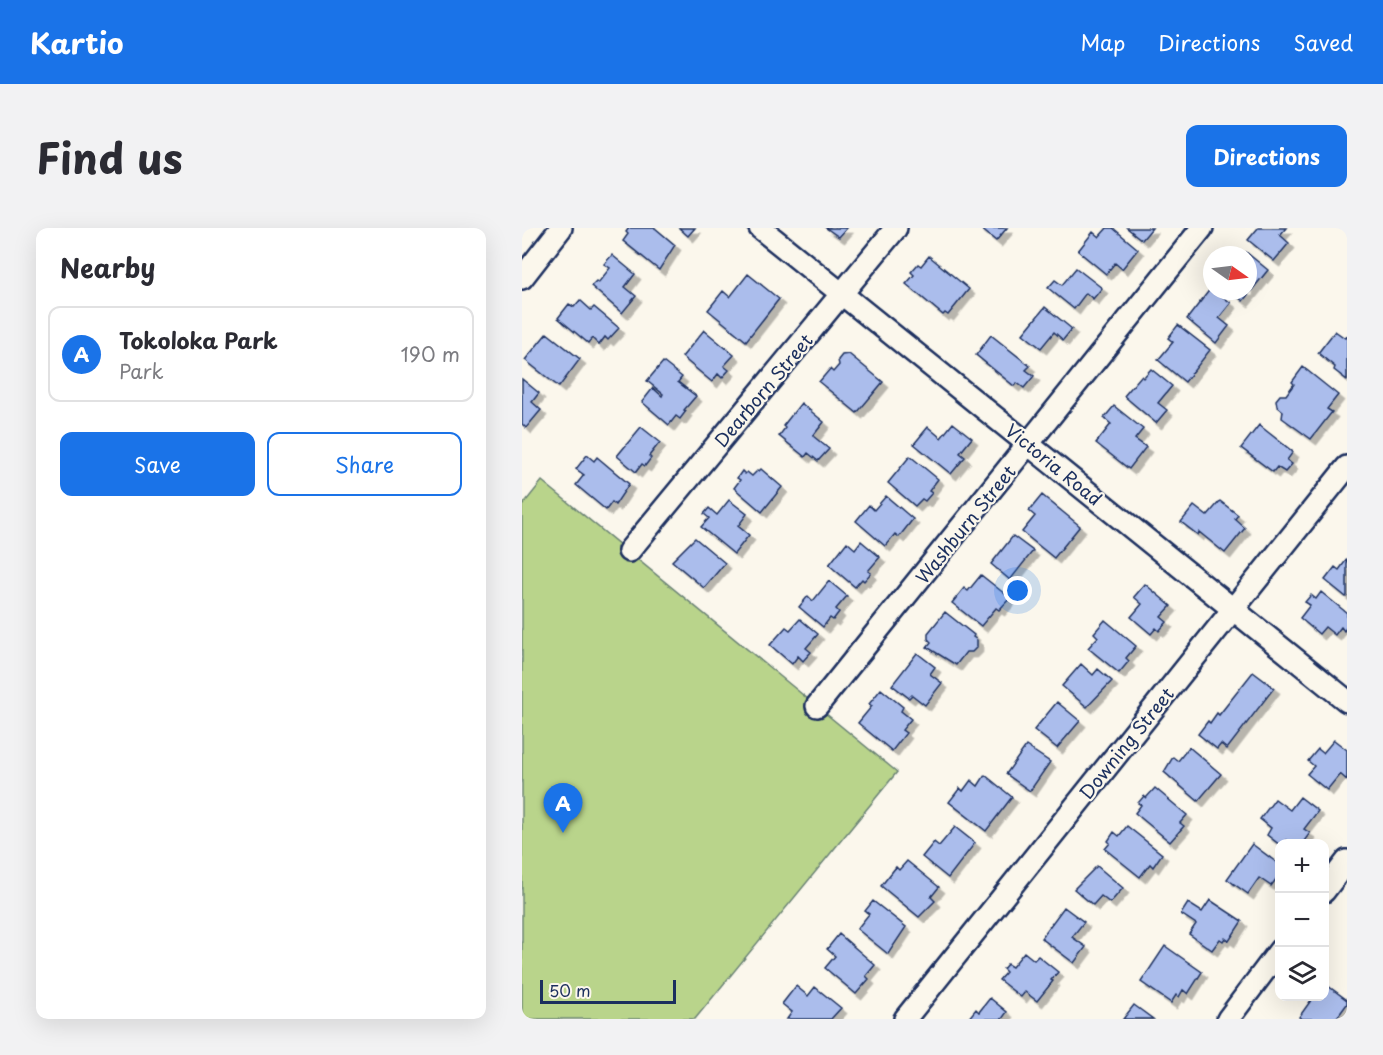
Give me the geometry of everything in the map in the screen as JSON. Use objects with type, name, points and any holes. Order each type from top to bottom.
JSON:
[{"type":"street","points":[[522,278],[561,228]]},
{"type":"street","name":"Victoria Road","points":[[760,228],[1347,701]]},
{"type":"street","name":"Dearborn Street","points":[[629,551],[896,228]]},
{"type":"street","name":"Washburn Street","points":[[817,706],[1202,228]]},
{"type":"street","name":"Downing Street","points":[[905,1019],[1347,466]]},
{"type":"street","points":[[1329,884],[1347,861]]},
{"type":"street","points":[[1228,1019],[1275,957]]},
{"type":"green space","points":[[542,481],[897,772],[695,1019],[522,1019],[522,506]]},
{"type":"building","points":[[629,228],[655,228],[675,245],[659,270],[623,241]]},
{"type":"building","points":[[679,228],[695,228],[688,236]]},
{"type":"building","points":[[826,228],[847,228],[839,237]]},
{"type":"building","points":[[980,228],[1007,228],[996,241]]},
{"type":"building","points":[[1107,228],[1113,228],[1138,249],[1122,269],[1115,263],[1106,274],[1078,251],[1093,232],[1099,237]]},
{"type":"building","points":[[1127,228],[1152,228],[1142,240]]},
{"type":"building","points":[[1258,228],[1286,228],[1280,235],[1289,243],[1274,261],[1248,240]]},
{"type":"building","points":[[612,255],[635,274],[625,287],[636,296],[622,313],[591,286],[596,281],[598,283],[610,268],[604,264]]},
{"type":"building","points":[[929,256],[969,289],[948,315],[945,313],[943,315],[906,284],[914,275],[911,272],[918,264],[921,266]]},
{"type":"building","points":[[1257,261],[1268,270],[1257,284]]},
{"type":"building","points":[[1076,268],[1102,288],[1093,299],[1086,293],[1074,309],[1048,288],[1055,280],[1062,285]]},
{"type":"building","points":[[748,274],[779,299],[746,341],[708,310],[723,291],[730,297]]},
{"type":"building","points":[[1203,298],[1227,300],[1231,303],[1219,318],[1229,326],[1216,343],[1187,319]]},
{"type":"building","points":[[580,300],[591,310],[594,307],[619,328],[608,340],[605,337],[599,345],[592,338],[588,343],[558,318],[569,304],[574,307]]},
{"type":"building","points":[[1045,307],[1072,329],[1063,340],[1054,332],[1041,348],[1023,334]]},
{"type":"building","points":[[1178,325],[1210,350],[1185,382],[1158,360],[1173,342],[1168,338]]},
{"type":"building","points":[[704,330],[734,355],[724,366],[729,370],[722,378],[718,374],[712,382],[682,357]]},
{"type":"building","points":[[1335,331],[1345,338],[1347,336],[1347,380],[1318,353]]},
{"type":"building","points":[[547,333],[580,359],[559,387],[525,360]]},
{"type":"building","points":[[991,335],[1030,366],[1026,370],[1034,376],[1024,388],[1017,383],[1014,386],[976,355]]},
{"type":"building","points":[[849,354],[883,382],[857,413],[819,382],[830,369],[833,372],[839,365],[838,360],[842,355]]},
{"type":"building","points":[[663,362],[682,377],[678,382],[696,396],[684,410],[686,411],[680,419],[676,416],[669,425],[642,402],[653,388],[662,396],[663,394],[647,381]]},
{"type":"building","points":[[1303,367],[1338,395],[1327,409],[1332,412],[1311,439],[1282,418],[1283,411],[1277,406],[1276,400],[1280,395],[1286,395]]},
{"type":"building","points":[[1151,369],[1172,386],[1158,403],[1167,410],[1156,423],[1124,396],[1141,376],[1143,378]]},
{"type":"building","points":[[522,379],[539,393],[532,402],[541,410],[526,428],[522,424]]},
{"type":"building","points":[[801,403],[824,422],[813,436],[829,449],[818,461],[808,453],[805,457],[779,436],[785,428],[783,426]]},
{"type":"building","points":[[1114,406],[1143,429],[1135,439],[1146,447],[1129,469],[1096,443],[1111,424],[1104,418]]},
{"type":"building","points":[[953,423],[972,438],[960,453],[965,457],[951,474],[914,444],[928,427],[941,438]]},
{"type":"building","points":[[1259,425],[1293,452],[1287,460],[1292,464],[1285,472],[1277,467],[1273,472],[1241,448]]},
{"type":"building","points":[[641,427],[660,442],[649,456],[651,458],[645,466],[642,464],[636,472],[617,456]]},
{"type":"building","points":[[587,455],[594,461],[597,457],[629,484],[615,505],[612,502],[606,510],[576,485],[584,475],[576,469]]},
{"type":"building","points":[[910,456],[938,479],[929,491],[932,493],[925,501],[922,499],[915,506],[888,483]]},
{"type":"building","points":[[761,469],[782,487],[762,512],[734,488],[740,480],[737,478],[742,471],[752,476]]},
{"type":"building","points":[[1042,495],[1080,526],[1054,558],[1022,532],[1035,516],[1029,511]]},
{"type":"building","points":[[886,496],[913,519],[899,537],[895,534],[885,546],[856,521],[869,505],[874,510]]},
{"type":"building","points":[[729,500],[747,514],[738,526],[749,535],[734,554],[701,527],[709,518],[704,514],[709,508],[717,515]]},
{"type":"building","points":[[1220,501],[1238,515],[1235,519],[1245,528],[1225,553],[1199,532],[1198,535],[1181,522],[1194,506],[1207,516]]},
{"type":"building","points":[[1013,536],[1033,551],[1010,580],[991,564]]},
{"type":"building","points":[[695,538],[725,563],[704,588],[672,561]]},
{"type":"building","points":[[861,541],[880,557],[868,571],[871,573],[855,587],[829,565],[847,542],[855,549]]},
{"type":"building","points":[[1347,559],[1346,597],[1325,580],[1335,567],[1339,570]]},
{"type":"building","points":[[981,575],[1010,598],[999,610],[996,608],[981,626],[952,603],[964,588],[968,591]]},
{"type":"building","points":[[829,581],[847,596],[836,609],[839,612],[833,620],[830,618],[823,627],[799,607],[808,596],[813,601]]},
{"type":"building","points":[[1145,584],[1171,606],[1161,617],[1167,622],[1159,631],[1156,628],[1151,634],[1131,617],[1142,604],[1134,597]]},
{"type":"building","points":[[1321,592],[1347,613],[1347,627],[1344,631],[1341,627],[1335,635],[1325,627],[1319,634],[1300,618],[1310,605],[1305,602],[1311,595],[1316,599]]},
{"type":"building","points":[[945,612],[977,640],[977,647],[972,652],[966,652],[956,665],[927,647],[931,642],[928,639],[928,633]]},
{"type":"building","points":[[800,619],[818,634],[806,648],[811,652],[803,661],[798,656],[792,664],[770,645],[786,627],[790,630]]},
{"type":"building","points":[[1105,620],[1136,646],[1126,658],[1129,661],[1119,673],[1088,648],[1098,637],[1094,633]]},
{"type":"building","points":[[917,653],[935,667],[930,674],[942,683],[925,705],[912,695],[909,698],[892,685]]},
{"type":"building","points":[[1081,664],[1093,675],[1098,669],[1112,681],[1087,707],[1062,686]]},
{"type":"building","points":[[1253,672],[1274,688],[1227,749],[1221,744],[1217,749],[1198,734],[1208,721],[1210,723],[1217,713],[1219,715]]},
{"type":"building","points":[[881,689],[903,707],[901,711],[911,719],[902,730],[906,733],[892,751],[858,723],[872,706],[869,704]]},
{"type":"building","points":[[1057,702],[1080,721],[1057,748],[1034,730]]},
{"type":"building","points":[[1334,740],[1347,750],[1347,780],[1340,774],[1327,790],[1307,774],[1314,766],[1308,761],[1318,749],[1323,753]]},
{"type":"building","points":[[1026,746],[1050,762],[1030,791],[1006,774]]},
{"type":"building","points":[[1189,747],[1221,774],[1198,801],[1164,772],[1173,757],[1178,761]]},
{"type":"building","points":[[985,775],[1012,797],[986,831],[949,802],[960,788],[963,791],[971,780],[978,786]]},
{"type":"building","points":[[1155,788],[1187,815],[1180,823],[1184,826],[1170,842],[1135,813],[1141,805],[1138,803]]},
{"type":"building","points":[[1300,797],[1318,811],[1304,829],[1310,833],[1306,839],[1275,839],[1275,841],[1267,835],[1271,828],[1260,819],[1275,799],[1290,810]]},
{"type":"building","points":[[1127,826],[1162,854],[1153,867],[1150,864],[1140,877],[1105,849],[1114,832],[1119,836]]},
{"type":"building","points":[[955,827],[975,843],[948,878],[922,857],[934,842],[939,846]]},
{"type":"building","points":[[1252,844],[1275,861],[1275,881],[1271,886],[1259,878],[1248,894],[1227,879]]},
{"type":"building","points":[[907,861],[939,887],[931,897],[935,901],[919,917],[881,886],[896,867],[899,870]]},
{"type":"building","points":[[1097,866],[1123,888],[1110,903],[1101,896],[1093,905],[1074,889]]},
{"type":"building","points":[[1210,900],[1242,921],[1229,941],[1225,938],[1223,941],[1220,939],[1212,950],[1189,934],[1196,924],[1181,914],[1188,903],[1202,912]]},
{"type":"building","points":[[873,901],[906,927],[888,954],[857,929],[869,914],[865,911]]},
{"type":"building","points":[[1064,907],[1084,922],[1072,937],[1086,947],[1074,963],[1041,938]]},
{"type":"building","points":[[839,934],[875,965],[866,976],[869,979],[856,994],[825,968],[835,956],[827,949]]},
{"type":"building","points":[[1165,946],[1202,972],[1188,994],[1183,990],[1179,997],[1176,995],[1171,1003],[1141,982]]},
{"type":"building","points":[[1024,952],[1034,960],[1038,956],[1058,972],[1037,1001],[1025,992],[1021,997],[999,980],[1006,972],[1003,969],[1007,964],[1012,967]]},
{"type":"building","points":[[796,986],[808,996],[815,987],[841,1008],[831,1019],[787,1019],[792,1012],[782,1004]]},
{"type":"building","points":[[1329,987],[1347,1000],[1347,1004],[1336,1019],[1302,1019],[1299,1017],[1310,1001],[1329,1001]]},
{"type":"building","points":[[990,998],[1007,1012],[1002,1019],[968,1019],[976,1009],[979,1012]]},
{"type":"building","points":[[1134,1005],[1153,1019],[1123,1019]]},
{"type":"place","name":"Tokoloka Park","points":[[563,833]]}]
